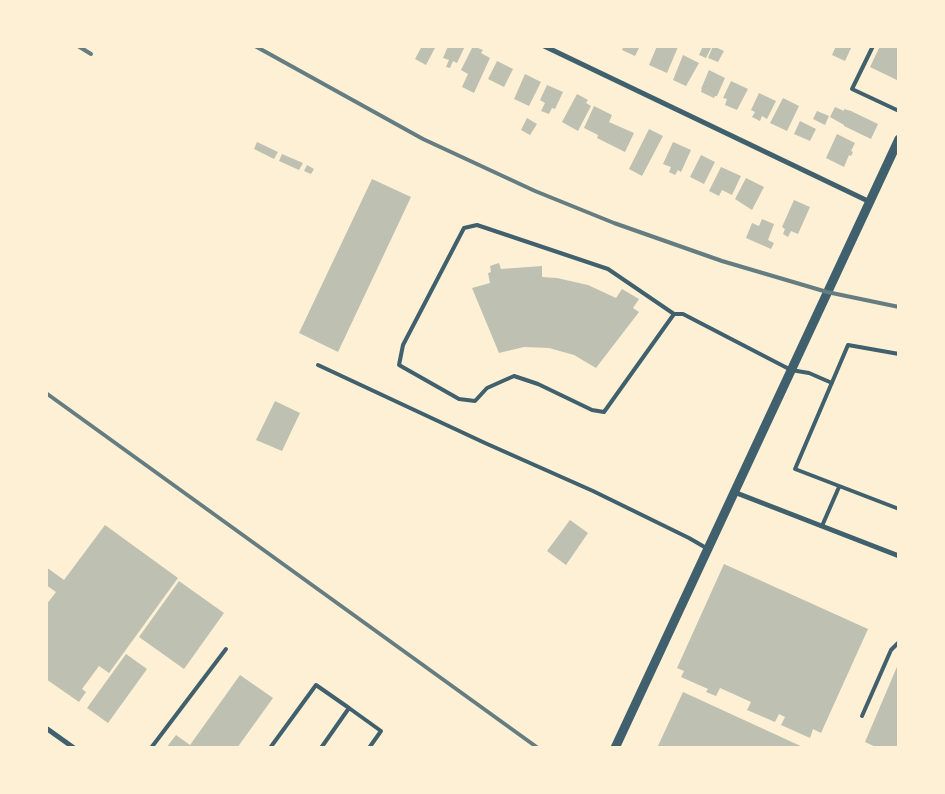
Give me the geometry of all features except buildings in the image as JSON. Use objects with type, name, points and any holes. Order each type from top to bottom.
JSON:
[{"type":"street","points":[[544,46],[870,202]]},
{"type":"street","points":[[615,748],[899,139]]},
{"type":"street","points":[[734,492],[899,556]]},
{"type":"street","points":[[46,728],[74,748]]},
{"type":"lane","points":[[873,46],[852,89],[899,111]]},
{"type":"lane","points":[[674,314],[604,412],[592,410],[538,384],[514,376],[487,388],[475,401],[459,399],[399,365],[403,344],[464,228],[478,225],[608,269],[674,314],[684,314],[791,370],[809,373],[832,383]]},
{"type":"lane","points":[[899,354],[848,345],[795,470],[899,509]]},
{"type":"lane","points":[[318,365],[593,491],[708,549]]},
{"type":"lane","points":[[822,526],[839,487]]},
{"type":"lane","points":[[862,716],[891,650],[899,642]]},
{"type":"lane","points":[[152,748],[226,649]]},
{"type":"lane","points":[[270,748],[316,685],[381,731],[369,748]]},
{"type":"lane","points":[[321,748],[349,708]]},
{"type":"railway","points":[[78,46],[91,54]]},
{"type":"railway","points":[[255,46],[423,139],[535,191],[614,223],[722,261],[827,292],[899,307]]},
{"type":"railway","points":[[46,393],[538,748]]}]
